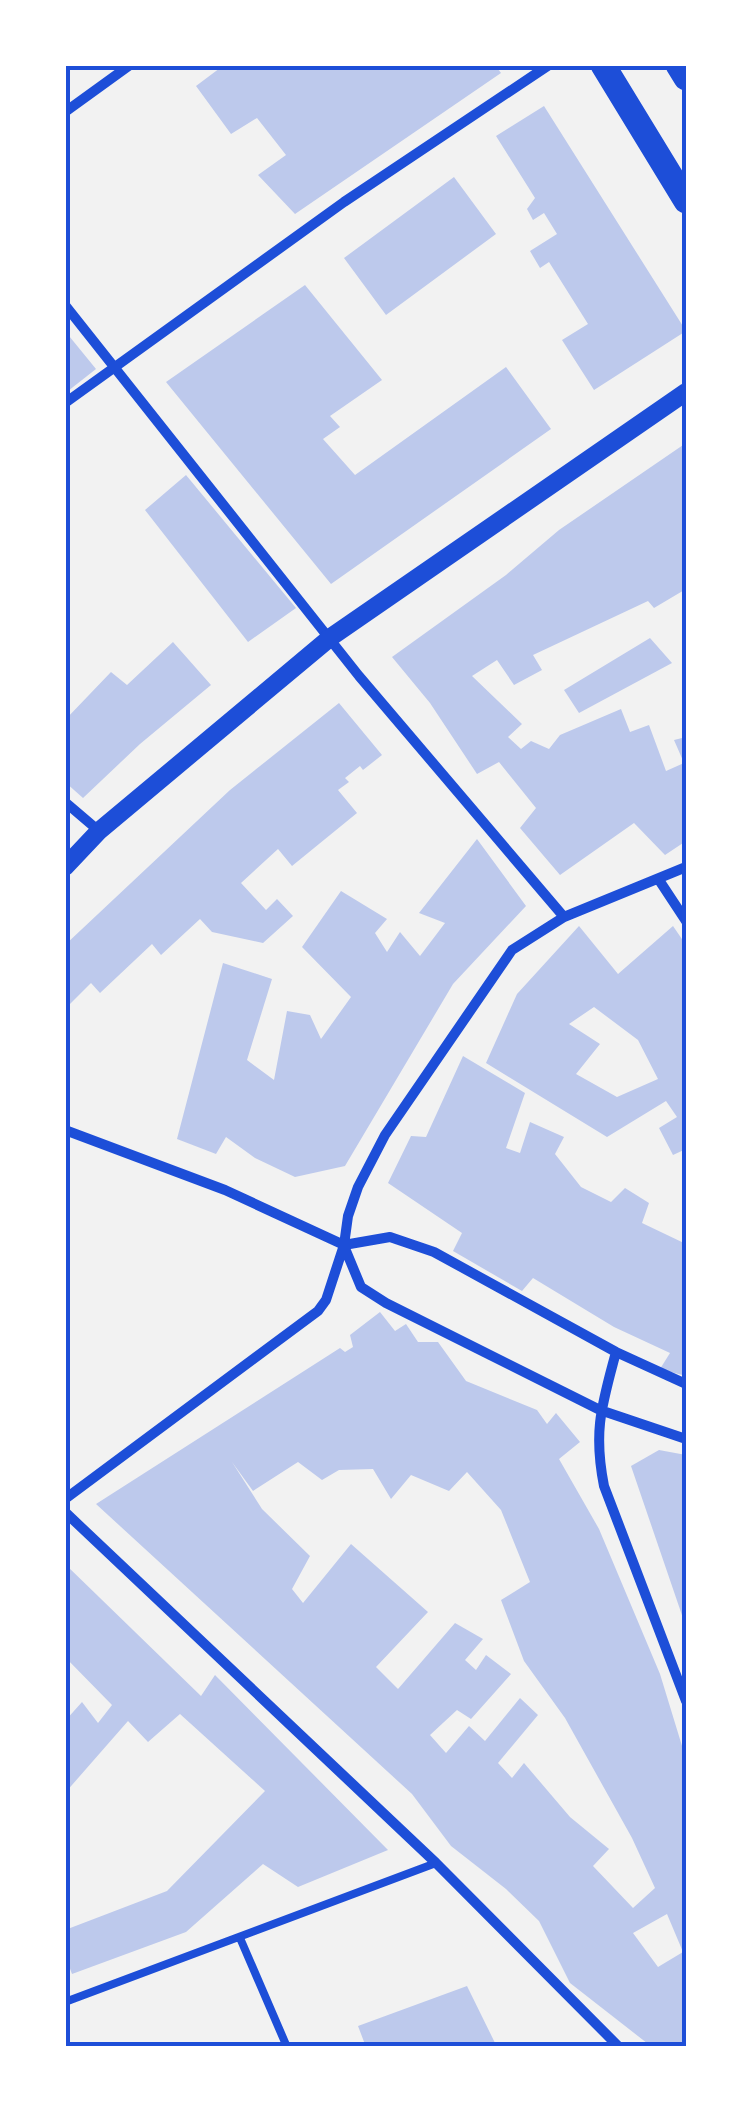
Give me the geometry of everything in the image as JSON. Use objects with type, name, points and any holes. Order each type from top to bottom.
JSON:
[{"type":"main road","points":[[603,65],[686,201]]},
{"type":"main road","points":[[678,65],[686,78]]},
{"type":"street","points":[[65,112],[130,65]]},
{"type":"street","points":[[65,403],[344,202],[549,65]]},
{"type":"street","points":[[65,305],[359,676],[564,917]]},
{"type":"street","points":[[65,867],[99,831],[331,637],[686,392]]},
{"type":"street","points":[[65,802],[99,831]]},
{"type":"street","points":[[65,1500],[312,1318],[326,1300],[358,1187],[385,1135],[512,950],[564,917],[686,867]]},
{"type":"street","points":[[659,880],[686,921]]},
{"type":"street","points":[[65,1130],[225,1190],[344,1245],[390,1237],[434,1252],[616,1352],[686,1384]]},
{"type":"street","points":[[344,1245],[361,1287],[386,1303],[600,1410],[686,1438]]},
{"type":"street","points":[[616,1352],[600,1410],[596,1449],[604,1486],[686,1700]]},
{"type":"street","points":[[65,1512],[436,1864],[619,2047]]},
{"type":"lane","points":[[65,2002],[436,1864]]},
{"type":"lane","points":[[240,1938],[287,2047]]},
{"type":"building","points":[[224,65],[495,65],[501,73],[295,214],[258,175],[286,155],[257,118],[231,134],[196,86]]},
{"type":"building","points":[[544,106],[686,331],[594,390],[562,340],[588,324],[549,262],[540,268],[530,251],[557,234],[544,213],[533,220],[527,209],[535,198],[496,136]]},
{"type":"building","points":[[454,177],[496,234],[386,315],[344,258]]},
{"type":"building","points":[[305,285],[382,380],[330,416],[340,427],[323,439],[355,475],[506,367],[551,429],[331,584],[166,382]]},
{"type":"building","points":[[65,331],[96,369],[68,391],[65,388]]},
{"type":"building","points":[[686,443],[686,589],[654,608],[648,601],[533,655],[542,670],[514,685],[497,660],[472,676],[522,724],[508,737],[521,749],[531,741],[549,749],[560,735],[621,709],[630,732],[649,725],[666,771],[684,763],[674,740],[686,737],[686,841],[665,855],[634,823],[560,875],[520,828],[536,808],[499,762],[477,774],[430,703],[392,657],[506,575],[559,530]]},
{"type":"building","points":[[186,475],[296,608],[248,642],[145,510]]},
{"type":"building","points":[[650,638],[672,663],[579,713],[564,690]]},
{"type":"building","points":[[173,642],[211,685],[83,798],[65,782],[65,766],[69,763],[65,759],[65,720],[111,672],[127,685]]},
{"type":"building","points":[[339,703],[382,755],[363,770],[360,766],[338,790],[357,813],[292,866],[278,849],[241,883],[266,910],[277,899],[293,916],[263,943],[212,932],[200,919],[161,955],[152,944],[100,993],[91,983],[65,1009],[65,945],[230,790]]},
{"type":"building","points":[[477,839],[526,906],[453,984],[345,1166],[295,1177],[255,1158],[226,1137],[216,1154],[177,1139],[223,963],[272,979],[247,1060],[274,1080],[287,1011],[310,1015],[321,1039],[351,997],[302,947],[341,891],[387,919],[375,933],[387,952],[400,932],[420,956],[445,923],[419,913]]},
{"type":"building","points":[[579,926],[618,974],[673,926],[686,945],[686,1149],[673,1155],[659,1128],[677,1117],[666,1101],[607,1137],[486,1063],[517,994]],"holes":[[[594,1007],[638,1040],[658,1079],[617,1097],[576,1074],[600,1044],[569,1024]]]},
{"type":"building","points":[[463,1056],[525,1093],[506,1148],[520,1153],[530,1122],[564,1137],[555,1154],[581,1187],[611,1202],[625,1188],[649,1203],[642,1223],[686,1244],[686,1376],[660,1369],[670,1353],[614,1327],[533,1278],[522,1291],[453,1251],[462,1233],[388,1183],[411,1136],[426,1137]]},
{"type":"building","points":[[380,1312],[395,1331],[406,1324],[418,1342],[438,1342],[466,1381],[537,1410],[547,1424],[556,1413],[580,1442],[559,1459],[599,1529],[660,1674],[686,1759],[686,2047],[652,2047],[570,1983],[539,1921],[451,1846],[412,1794],[96,1504],[340,1348],[345,1352],[353,1347],[350,1335]],"holes":[[[232,1462],[253,1491],[298,1462],[322,1480],[339,1470],[373,1469],[391,1499],[411,1475],[449,1491],[467,1472],[501,1510],[530,1582],[501,1600],[524,1661],[565,1718],[632,1838],[655,1888],[633,1908],[593,1866],[609,1849],[570,1817],[524,1763],[512,1778],[498,1763],[538,1715],[520,1698],[485,1741],[469,1726],[446,1753],[430,1735],[457,1710],[471,1719],[511,1674],[486,1655],[476,1670],[465,1660],[483,1639],[455,1623],[398,1689],[376,1667],[428,1612],[351,1544],[303,1603],[292,1589],[310,1556],[262,1509]],[[667,1914],[683,1952],[658,1967],[633,1933]]]},
{"type":"building","points":[[659,1450],[686,1455],[685,1624],[631,1466]]},
{"type":"building","points":[[65,1564],[201,1696],[215,1675],[388,1850],[298,1887],[263,1864],[186,1932],[72,1974],[65,1955],[65,1930],[167,1891],[265,1791],[180,1714],[148,1742],[128,1721],[65,1793],[65,1721],[82,1702],[98,1723],[112,1705],[65,1657]]},
{"type":"building","points":[[467,1986],[497,2047],[366,2047],[358,2026]]}]
